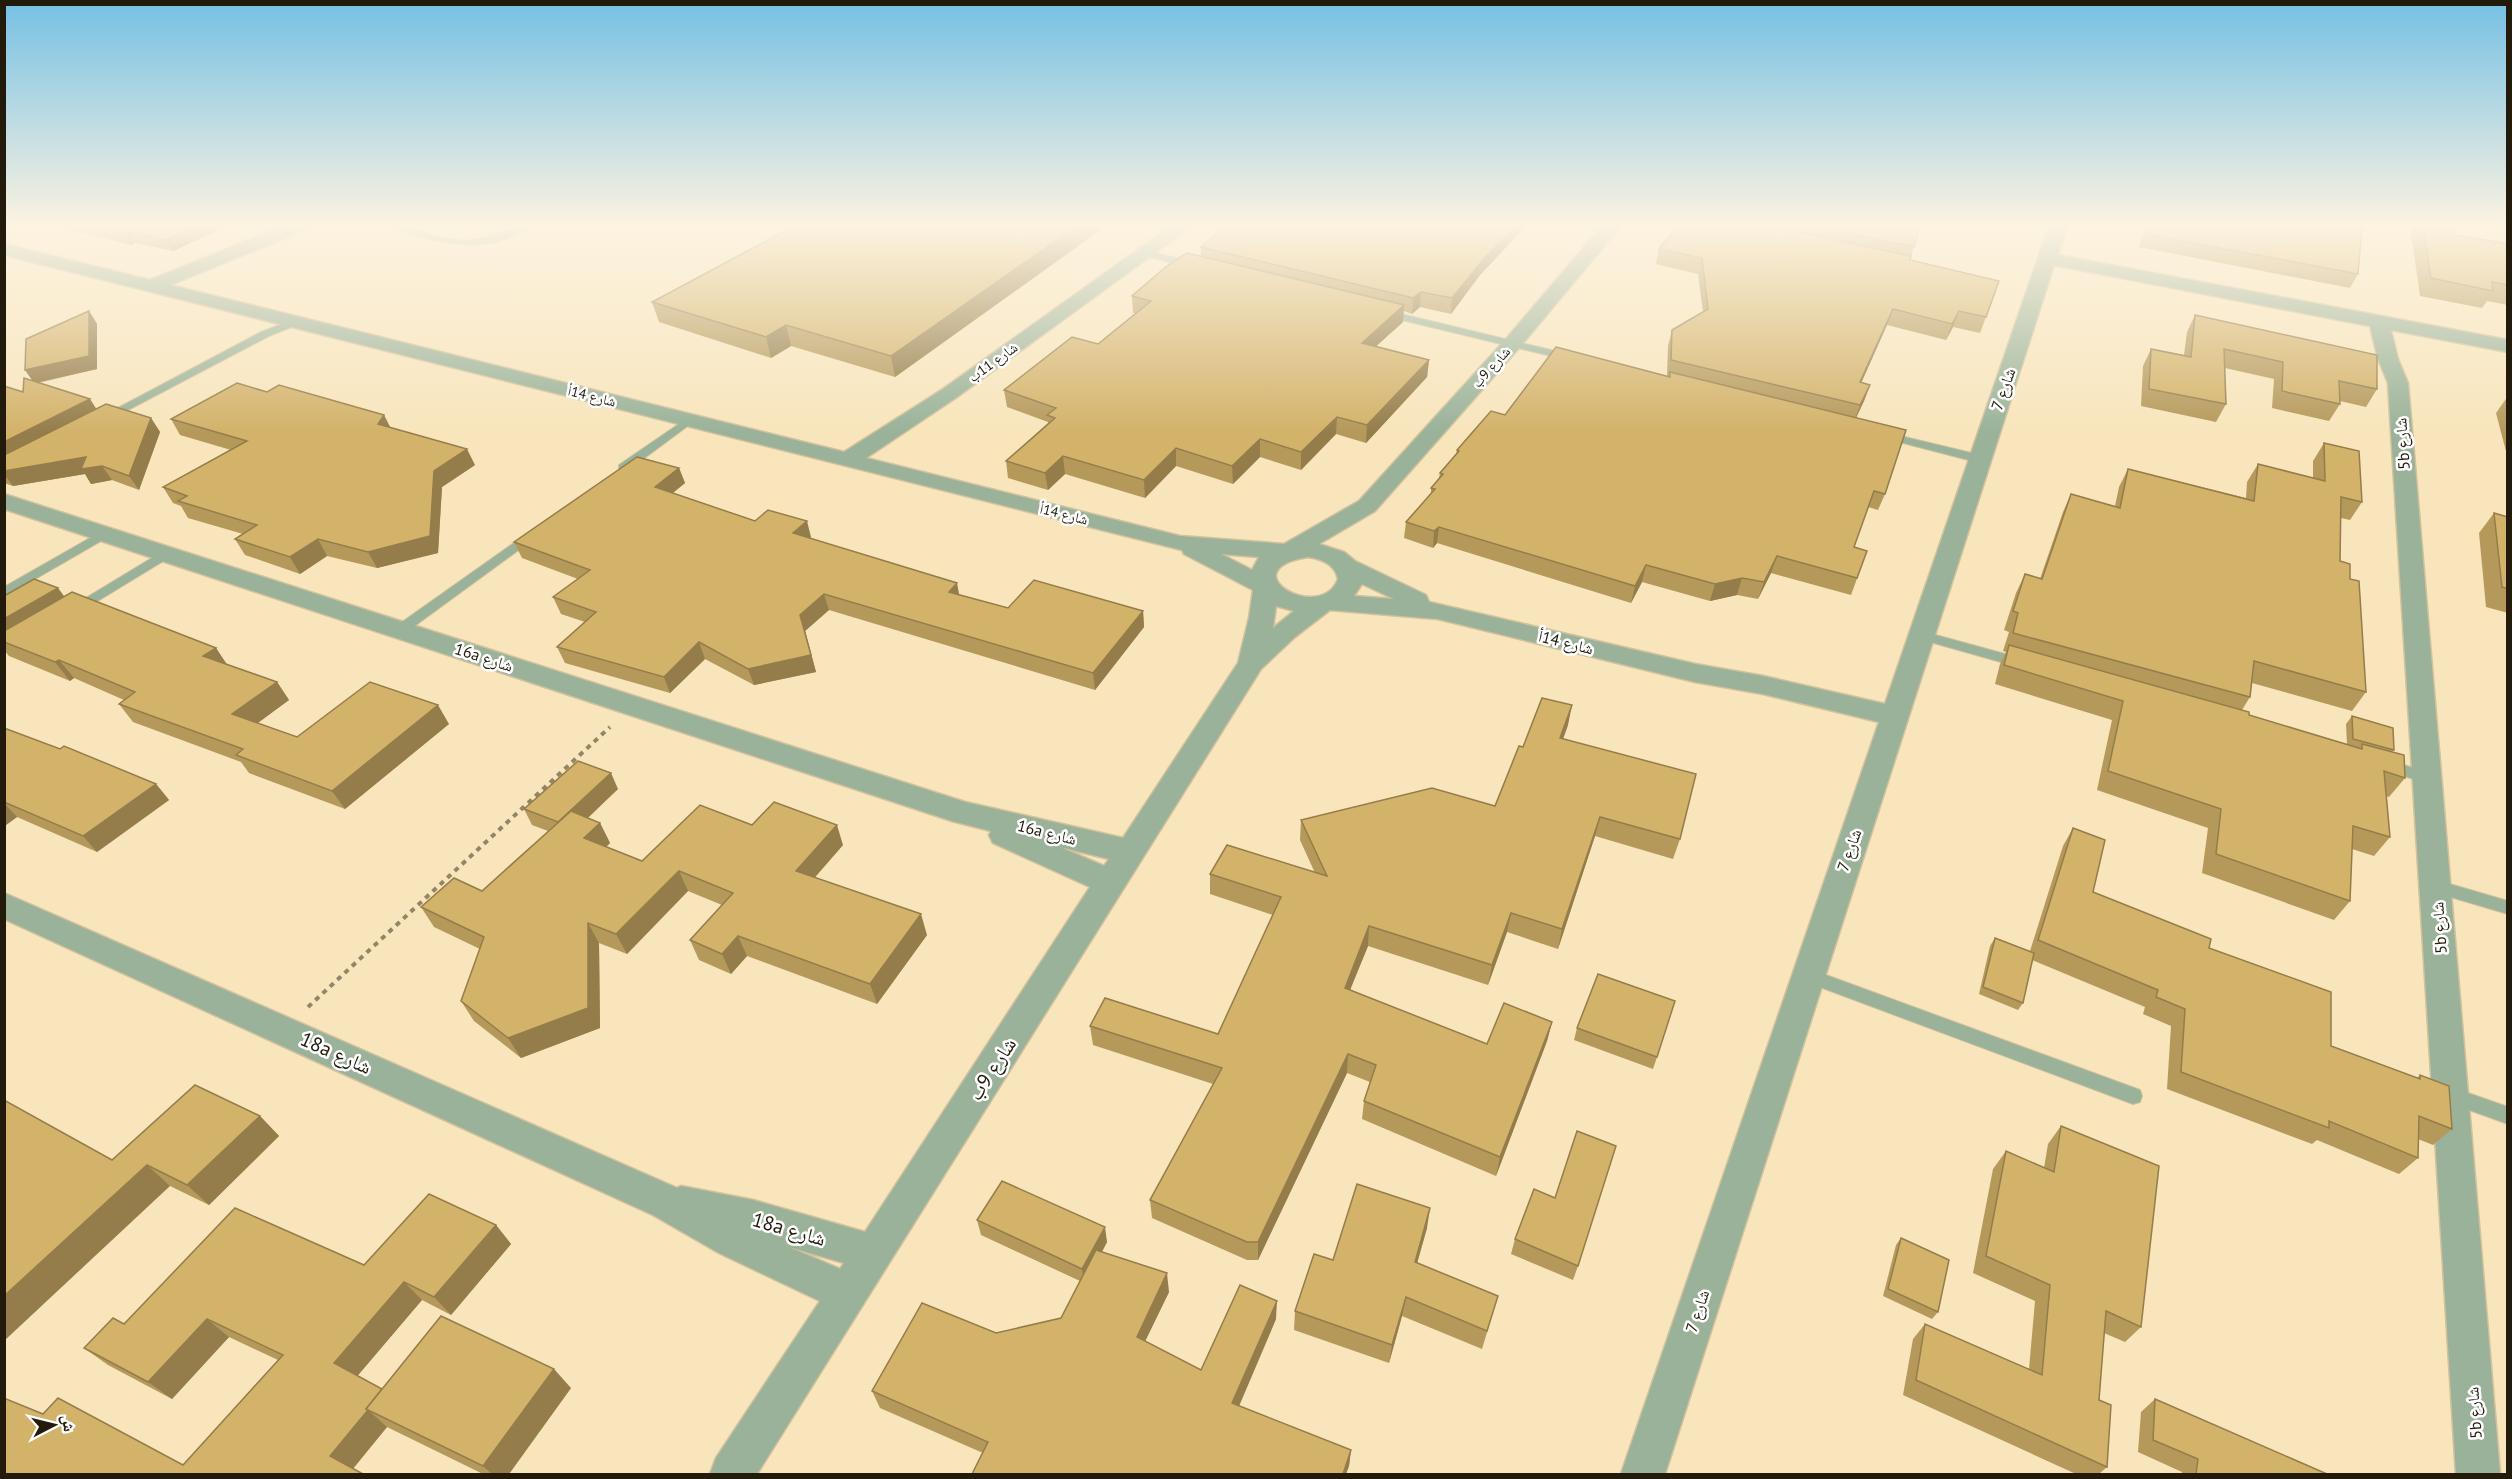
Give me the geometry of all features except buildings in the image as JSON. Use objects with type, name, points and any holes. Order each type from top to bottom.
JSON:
[{"type":"street","name":"شارع 14أ","points":[[187,295],[1180,543],[1288,552]]},
{"type":"street","name":"شارع 11ب","points":[[848,460],[950,393],[1087,295]]},
{"type":"street","name":"شارع 9ب","points":[[1288,552],[1367,506],[1554,295]]},
{"type":"street","name":"شارع 7","points":[[1643,1474],[2035,295]]},
{"type":"street","points":[[2245,295],[2379,321],[2404,351],[2508,346]]},
{"type":"street","name":"5b شارع","points":[[2379,321],[2388,359],[2404,351],[2427,777],[2478,1474]]},
{"type":"street","name":"شارع 11ب","points":[[879,468],[950,393]]},
{"type":"street","name":"16a شارع","points":[[4,501],[963,813],[1131,852]]},
{"type":"street","name":"شارع 9ب","points":[[1348,567],[1354,537],[1367,506]]},
{"type":"street","name":"شارع 14أ","points":[[1180,543],[1266,587]]},
{"type":"street","points":[[1318,551],[1335,557],[1348,567],[1351,579],[1346,591],[1325,603],[1295,604],[1277,597],[1266,587],[1262,575],[1263,569],[1272,559],[1288,552],[1318,551]]},
{"type":"street","name":"شارع 14أ","points":[[1348,567],[1438,611]]},
{"type":"street","name":"شارع 9ب","points":[[1251,663],[1262,618],[1266,587]]},
{"type":"street","name":"شارع 9ب","points":[[732,1474],[1251,663],[1287,629],[1325,603]]},
{"type":"street","name":"شارع 14أ","points":[[1325,603],[1438,611],[1695,673],[1791,708],[1891,726]]},
{"type":"street","name":"16a شارع","points":[[963,813],[1013,839],[1111,883]]},
{"type":"street","name":"18a شارع","points":[[4,905],[667,1202],[745,1247],[849,1293]]},
{"type":"street","name":"18a شارع","points":[[667,1202],[753,1218],[874,1253]]},
{"type":"lane","points":[[1370,309],[1551,353]]},
{"type":"lane","points":[[98,421],[266,334],[295,322]]},
{"type":"lane","points":[[612,476],[689,420]]},
{"type":"lane","points":[[1875,433],[1980,459]]},
{"type":"lane","points":[[400,630],[545,525]]},
{"type":"lane","points":[[4,593],[104,534]]},
{"type":"lane","points":[[65,615],[165,554]]},
{"type":"lane","points":[[1921,635],[2036,667]]},
{"type":"lane","points":[[2370,761],[2427,777]]},
{"type":"lane","points":[[2436,886],[2508,908]]},
{"type":"lane","points":[[1808,975],[2133,1096]]},
{"type":"lane","points":[[2451,1095],[2508,1116]]},
{"type":"path","points":[[283,1030],[632,706]]}]
